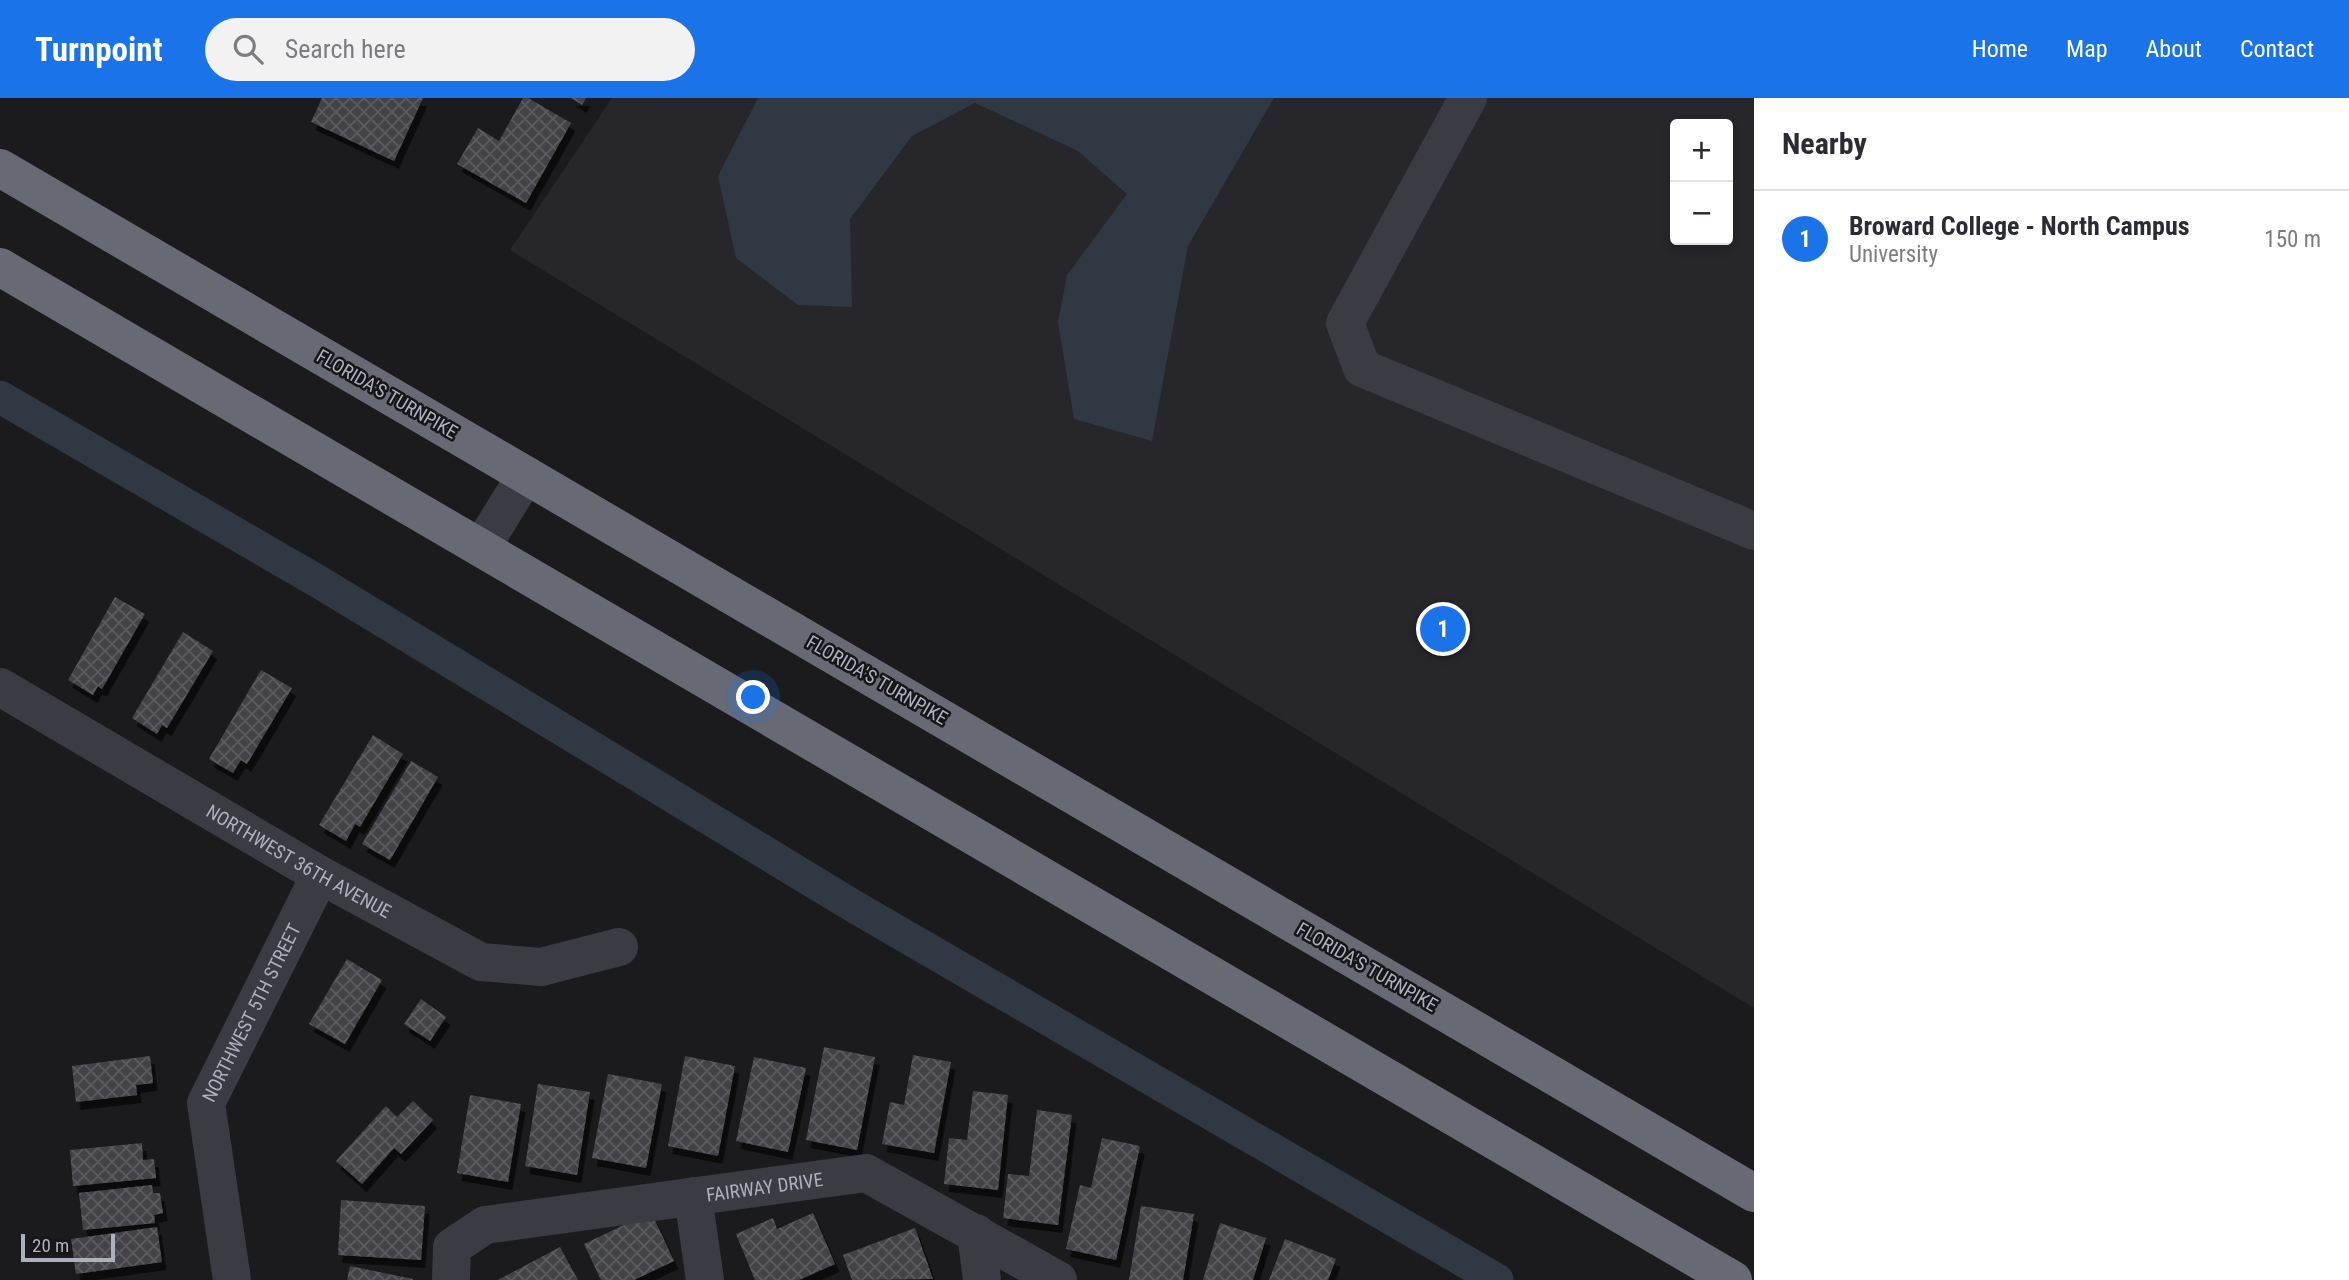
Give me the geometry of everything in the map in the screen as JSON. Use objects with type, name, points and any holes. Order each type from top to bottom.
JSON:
[{"type":"highway","name":"FLORIDA'S TURNPIKE","points":[[0,168],[1754,1193]]},
{"type":"highway","points":[[0,267],[1733,1280]]},
{"type":"street","points":[[1468,98],[1345,323],[1362,368],[1754,531]]},
{"type":"street","points":[[481,548],[526,475]]},
{"type":"street","name":"NORTHWEST 36TH AVENUE","points":[[0,687],[320,875],[481,962],[541,967],[619,947]]},
{"type":"street","name":"NORTHWEST 5TH STREET","points":[[232,1280],[206,1103],[320,875]]},
{"type":"street","name":"FAIRWAY DRIVE","points":[[451,1264],[485,1225],[866,1173],[1058,1280]]},
{"type":"street","points":[[693,1196],[705,1280]]},
{"type":"street","points":[[976,1233],[982,1280]]},
{"type":"shaded area","points":[[612,98],[1754,98],[1754,1008],[510,250]]},
{"type":"water","points":[[758,98],[1274,98],[1188,246],[1152,441],[1074,419],[1058,322],[1067,275],[1127,194],[1078,151],[975,103],[912,136],[850,219],[852,307],[798,305],[736,258],[718,176]]},
{"type":"building","points":[[322,98],[423,98],[394,161],[311,122]]},
{"type":"building","points":[[523,98],[528,98],[571,123],[526,203],[457,164],[478,128],[499,141]]},
{"type":"building","points":[[571,98],[586,98],[582,105]]},
{"type":"building","points":[[115,597],[145,614],[102,689],[98,686],[93,695],[68,680]]},
{"type":"building","points":[[183,632],[213,651],[167,728],[162,725],[157,734],[132,718]]},
{"type":"building","points":[[261,670],[292,688],[247,764],[241,760],[233,773],[209,759]]},
{"type":"building","points":[[373,735],[403,754],[360,827],[355,824],[346,841],[319,825]]},
{"type":"building","points":[[411,761],[438,777],[390,860],[362,844]]},
{"type":"building","points":[[347,959],[382,980],[345,1044],[309,1024]]},
{"type":"building","points":[[421,999],[446,1017],[430,1041],[404,1024]]},
{"type":"building","points":[[824,1047],[875,1057],[857,1150],[806,1140]]},
{"type":"building","points":[[913,1055],[951,1062],[934,1153],[882,1144],[890,1102],[904,1105]]},
{"type":"building","points":[[150,1056],[153,1083],[136,1085],[137,1095],[76,1102],[72,1066]]},
{"type":"building","points":[[685,1056],[735,1066],[718,1156],[668,1146]]},
{"type":"building","points":[[754,1057],[806,1068],[788,1152],[736,1141]]},
{"type":"building","points":[[608,1074],[662,1084],[646,1168],[592,1158]]},
{"type":"building","points":[[538,1084],[590,1092],[577,1175],[525,1166]]},
{"type":"building","points":[[973,1091],[1008,1095],[998,1190],[944,1184],[949,1138],[967,1140]]},
{"type":"building","points":[[470,1095],[521,1104],[508,1182],[457,1173]]},
{"type":"building","points":[[413,1101],[433,1120],[401,1154],[394,1148],[362,1184],[336,1161],[386,1106],[397,1117]]},
{"type":"building","points":[[1037,1110],[1072,1115],[1058,1225],[1003,1218],[1008,1174],[1029,1176]]},
{"type":"building","points":[[1102,1138],[1140,1146],[1116,1260],[1066,1249],[1080,1185],[1091,1188]]},
{"type":"building","points":[[142,1143],[143,1160],[154,1159],[156,1178],[73,1186],[70,1150]]},
{"type":"building","points":[[152,1185],[153,1193],[160,1193],[163,1213],[154,1215],[155,1223],[83,1230],[79,1193]]},
{"type":"building","points":[[341,1200],[425,1206],[421,1260],[338,1255]]},
{"type":"building","points":[[1141,1206],[1194,1214],[1183,1280],[1129,1280]]},
{"type":"building","points":[[651,1212],[674,1261],[634,1280],[601,1280],[584,1244]]},
{"type":"building","points":[[813,1213],[835,1264],[799,1280],[755,1280],[736,1234],[773,1218],[777,1229]]},
{"type":"building","points":[[1220,1223],[1266,1238],[1253,1280],[1203,1280]]},
{"type":"building","points":[[157,1227],[162,1262],[76,1274],[71,1239]]},
{"type":"building","points":[[915,1228],[933,1279],[852,1280],[843,1255]]},
{"type":"building","points":[[1285,1239],[1336,1259],[1328,1280],[1269,1280]]},
{"type":"building","points":[[560,1247],[578,1280],[498,1280]]},
{"type":"building","points":[[350,1266],[413,1279],[413,1280],[347,1280]]},
{"type":"waterway","points":[[0,397],[319,582],[855,907],[1497,1280]]},
{"type":"place","name":"Broward College - North Campus","points":[[1443,629]]}]
